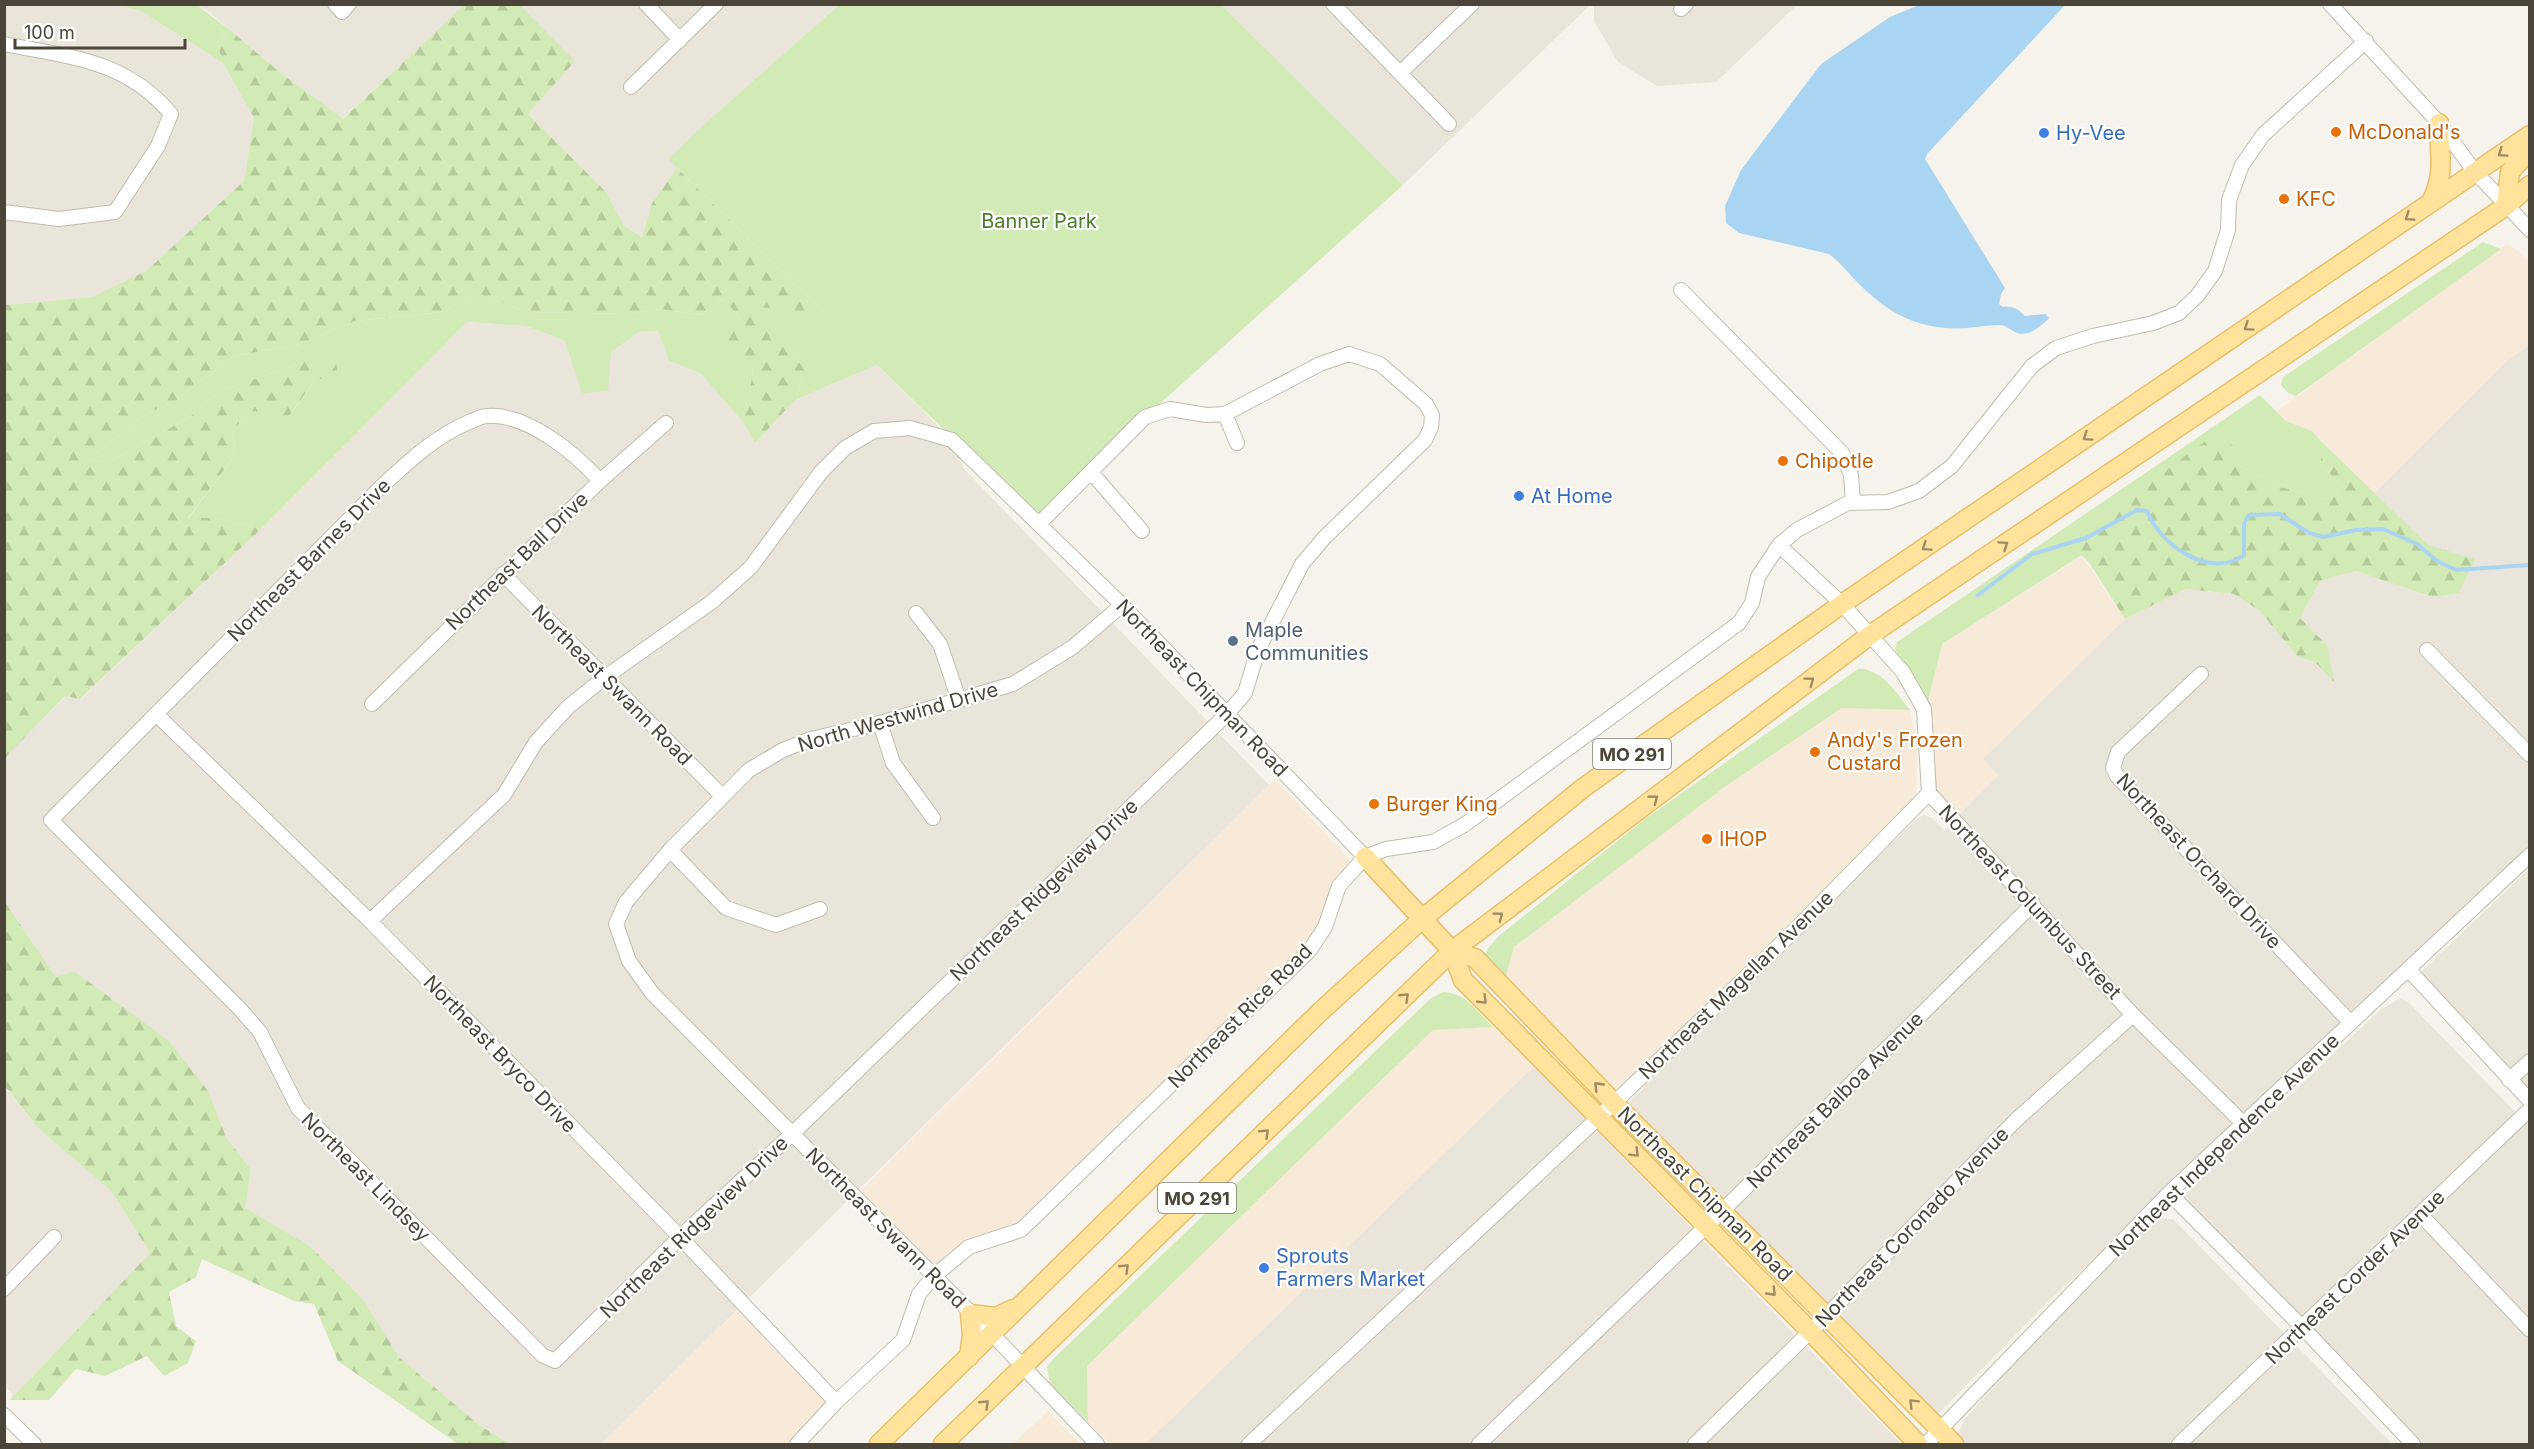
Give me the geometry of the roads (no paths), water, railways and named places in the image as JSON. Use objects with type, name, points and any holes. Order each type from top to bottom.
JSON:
[{"type":"main road","points":[[2431,202],[2439,186],[2442,173],[2439,123]]},
{"type":"main road","name":"MO 291","points":[[879,1444],[1313,1019],[1422,919],[1583,788],[1842,604],[2529,135]]},
{"type":"main road","points":[[2506,206],[2510,172],[2529,149]]},
{"type":"main road","name":"MO 291","points":[[943,1444],[1452,951],[1870,635],[2506,206],[2529,185]]},
{"type":"main road","name":"Northeast Chipman Road","points":[[1365,857],[1452,951],[1463,980],[1810,1331],[1918,1444]]},
{"type":"main road","name":"Northeast Chipman Road","points":[[1452,951],[1475,958],[1614,1103],[1954,1444]]},
{"type":"main road","points":[[1532,1049],[1547,1033]]},
{"type":"main road","points":[[969,1357],[972,1335],[970,1314],[996,1317],[1020,1306]]},
{"type":"street","points":[[335,4],[342,12],[349,4]]},
{"type":"street","points":[[646,4],[680,40]]},
{"type":"street","points":[[632,87],[716,4]]},
{"type":"street","points":[[1334,4],[1449,124]]},
{"type":"street","points":[[1400,72],[1472,4]]},
{"type":"street","points":[[2330,4],[2439,123],[2475,172],[2529,230]]},
{"type":"street","points":[[1365,857],[1386,849],[1433,842],[1464,825],[1739,623],[1752,603],[1758,577],[1779,545],[1797,530],[1832,511],[1853,503],[1888,502],[1919,492],[1952,466],[2032,366],[2056,348],[2093,336],[2152,323],[2179,313],[2198,296],[2215,271],[2228,230],[2229,200],[2242,165],[2258,141],[2366,42]]},
{"type":"street","points":[[4,44],[100,63],[133,80],[155,96],[171,114],[158,146],[115,213],[59,219],[4,213]]},
{"type":"street","points":[[1681,290],[1842,453],[1851,475],[1853,503]]},
{"type":"street","name":"Northeast Ridgeview Drive","points":[[555,1361],[680,1237],[793,1133],[1227,714],[1245,693],[1258,650],[1302,564],[1324,538],[1425,440],[1431,427],[1432,415],[1426,404],[1396,375],[1380,364],[1348,354],[1320,364],[1225,414]]},
{"type":"street","points":[[1040,523],[1146,417],[1170,408],[1206,415],[1225,414],[1237,443]]},
{"type":"street","name":"Northeast Barnes Drive","points":[[51,820],[381,488],[414,456],[449,431],[483,416],[510,419],[562,444],[600,481]]},
{"type":"street","name":"Northeast Ball Drive","points":[[372,704],[600,481],[666,423]]},
{"type":"street","name":"Northeast Chipman Road","points":[[370,921],[504,795],[536,742],[568,707],[604,678],[713,601],[751,567],[821,472],[846,448],[874,431],[910,428],[952,440],[1122,605],[1365,857]]},
{"type":"street","points":[[1091,472],[1142,531]]},
{"type":"street","name":"Northeast Columbus Street","points":[[1779,545],[1842,604],[1903,672],[1924,709],[1929,793],[2133,1015],[2244,1124]]},
{"type":"street","name":"Northeast Swann Road","points":[[503,574],[722,796]]},
{"type":"street","name":"North Westwind Drive","points":[[616,924],[626,902],[670,850],[749,770],[783,750],[811,739],[880,723],[1013,684],[1074,647],[1122,605]]},
{"type":"street","points":[[916,613],[940,644],[959,700]]},
{"type":"street","points":[[2427,650],[2529,756]]},
{"type":"street","name":"Northeast Orchard Drive","points":[[2201,674],[2118,752],[2113,768],[2117,776],[2351,1023]]},
{"type":"street","name":"Northeast Bryco Drive","points":[[156,714],[370,921],[680,1237],[836,1402]]},
{"type":"street","points":[[880,723],[893,763],[933,818]]},
{"type":"street","name":"Northeast Magellan Avenue","points":[[1249,1444],[1790,935],[1929,793]]},
{"type":"street","name":"Northeast Lindsey","points":[[51,820],[239,1008],[260,1032],[298,1108],[542,1355],[555,1361]]},
{"type":"street","points":[[670,850],[726,908],[776,925],[820,909]]},
{"type":"street","name":"Northeast Independence Avenue","points":[[1926,1444],[2169,1193],[2529,855]]},
{"type":"street","name":"Northeast Rice Road","points":[[797,1444],[836,1402],[903,1340],[919,1294],[933,1277],[969,1247],[1021,1230],[1310,950],[1325,927],[1339,886],[1365,857]]},
{"type":"street","name":"Northeast Balboa Avenue","points":[[1479,1444],[1707,1226],[2033,904]]},
{"type":"street","name":"Northeast Swann Road","points":[[616,924],[629,961],[652,993],[992,1334],[1098,1444]]},
{"type":"street","points":[[2408,969],[2529,1101]]},
{"type":"street","name":"Northeast Coronado Avenue","points":[[1695,1444],[1826,1316],[2016,1121],[2133,1015]]},
{"type":"street","points":[[2510,1080],[2529,1062]]},
{"type":"street","name":"Northeast Corder Avenue","points":[[2180,1444],[2529,1109]]},
{"type":"street","points":[[2169,1193],[2303,1328],[2412,1444]]},
{"type":"street","points":[[2421,1215],[2529,1330]]},
{"type":"street","points":[[4,1288],[54,1237]]},
{"type":"street","points":[[4,1415],[34,1444]]},
{"type":"water","points":[[1919,5],[2065,5],[1928,153],[1925,159],[2005,288],[1999,304],[2003,307],[2015,308],[2025,316],[2045,314],[2049,318],[2031,332],[2017,333],[2001,325],[1946,328],[1920,323],[1898,314],[1878,301],[1829,254],[1739,233],[1726,223],[1725,206],[1741,170],[1821,64],[1890,17]]},
{"type":"waterway","points":[[1978,595],[2032,554],[2086,538],[2137,510],[2147,511],[2163,536],[2174,546],[2202,561],[2216,563],[2231,562],[2244,555],[2244,523],[2249,515],[2280,514],[2307,532],[2323,537],[2356,530],[2383,529],[2417,544],[2437,561],[2456,570],[2530,565]]},
{"type":"place","name":"McDonald's","points":[[2336,132]]},
{"type":"place","name":"Hy-Vee","points":[[2044,133]]},
{"type":"place","name":"KFC","points":[[2284,199]]},
{"type":"place","name":"Chipotle","points":[[1783,461]]},
{"type":"place","name":"At Home","points":[[1519,496]]},
{"type":"place","name":"Maple Communities","points":[[1233,641]]},
{"type":"place","name":"Andy's Frozen Custard","points":[[1815,752]]},
{"type":"place","name":"Burger King","points":[[1374,804]]},
{"type":"place","name":"IHOP","points":[[1707,839]]},
{"type":"place","name":"Sprouts Farmers Market","points":[[1264,1268]]},
{"type":"park label","name":"Banner Park","points":[[1039,221]]}]
